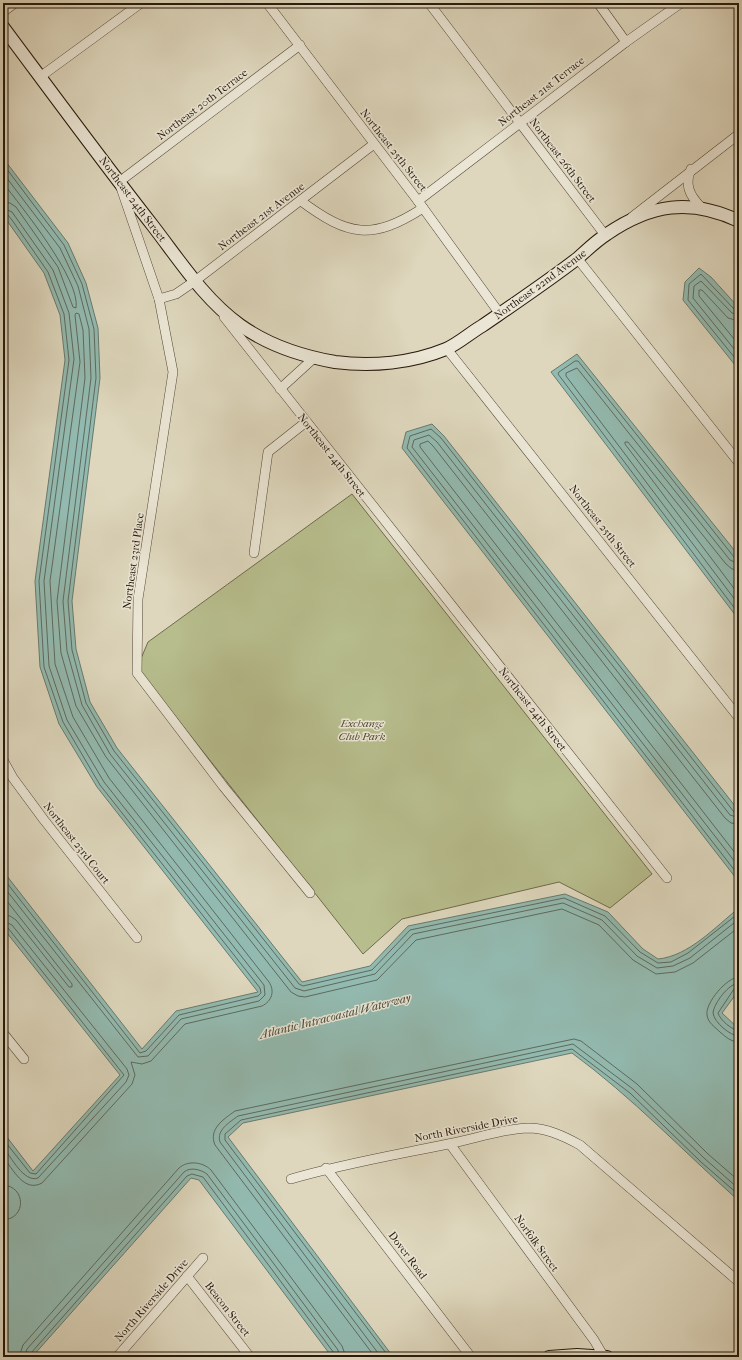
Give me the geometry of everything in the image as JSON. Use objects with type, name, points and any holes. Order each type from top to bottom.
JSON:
[{"type":"street","points":[[3,12],[15,3]]},
{"type":"street","points":[[40,77],[141,3]]},
{"type":"street","name":"Northeast 25th Street","points":[[267,3],[421,205],[500,314]]},
{"type":"street","name":"Northeast 26th Street","points":[[429,3],[605,235]]},
{"type":"street","points":[[598,3],[626,42]]},
{"type":"street","name":"Northeast 21st Terrace","points":[[301,200],[326,219],[350,229],[383,229],[409,217],[421,205],[520,123],[626,42],[681,3]]},
{"type":"street","name":"Northeast 24th Street","points":[[3,27],[119,182],[280,389],[667,878]]},
{"type":"street","name":"Northeast 20th Terrace","points":[[119,182],[300,45]]},
{"type":"street","name":"Northeast 22nd Avenue","points":[[210,298],[240,326],[293,352],[314,358],[354,364],[390,363],[448,348],[500,314],[578,258],[605,235],[628,220],[739,134]]},
{"type":"street","name":"Northeast 21st Avenue","points":[[159,299],[176,294],[196,281],[374,144]]},
{"type":"street","points":[[691,170],[687,184],[691,194],[701,207]]},
{"type":"street","name":"Northeast 23rd Place","points":[[119,182],[159,299],[173,372],[138,599],[137,674],[222,786],[310,893]]},
{"type":"street","points":[[628,220],[666,208],[685,206],[701,207],[712,210],[739,221]]},
{"type":"street","points":[[578,258],[739,463]]},
{"type":"street","name":"Northeast 25th Street","points":[[448,348],[739,718]]},
{"type":"street","points":[[280,389],[314,358]]},
{"type":"street","points":[[254,553],[268,452],[306,422]]},
{"type":"street","name":"Northeast 23rd Court","points":[[3,760],[13,778],[44,820],[137,938]]},
{"type":"street","points":[[3,1033],[24,1060]]},
{"type":"street","name":"North Riverside Drive","points":[[291,1179],[326,1168],[450,1144],[505,1130],[529,1128],[549,1131],[580,1145],[739,1282]]},
{"type":"street","name":"Norfolk Street","points":[[450,1144],[594,1340],[604,1356]]},
{"type":"street","name":"Dover Road","points":[[326,1168],[471,1357]]},
{"type":"street","name":"North Riverside Drive","points":[[119,1356],[203,1258]]},
{"type":"street","name":"Beacon Street","points":[[187,1276],[250,1357]]},
{"type":"street","points":[[549,1357],[607,1357]]},
{"type":"green space","name":"Exchange Club Park","points":[[352,494],[652,874],[610,908],[559,882],[402,919],[363,954],[137,668],[148,642]]},
{"type":"water","name":"Atlantic Intracoastal Waterway","points":[[3,158],[68,243],[86,283],[98,328],[100,378],[72,601],[76,649],[90,702],[117,748],[302,982],[370,966],[408,926],[565,894],[608,912],[643,949],[658,959],[669,957],[691,947],[739,908],[739,990],[722,1013],[739,1029],[739,1201],[616,1088],[572,1053],[243,1123],[228,1137],[391,1354],[388,1357],[332,1357],[199,1180],[191,1178],[32,1357],[3,1357],[3,1207],[7,1203],[3,1198],[3,1132],[33,1171],[120,1075],[3,928],[3,871],[142,1049],[176,1011],[258,992],[97,787],[59,724],[40,667],[35,581],[65,360],[60,315],[44,273],[3,215]]},
{"type":"water","points":[[699,268],[711,277],[739,308],[739,370],[683,300],[685,282]]},
{"type":"water","points":[[577,354],[739,556],[739,620],[551,372]]},
{"type":"water","points":[[432,424],[444,436],[739,811],[739,882],[402,448],[406,432]]}]
